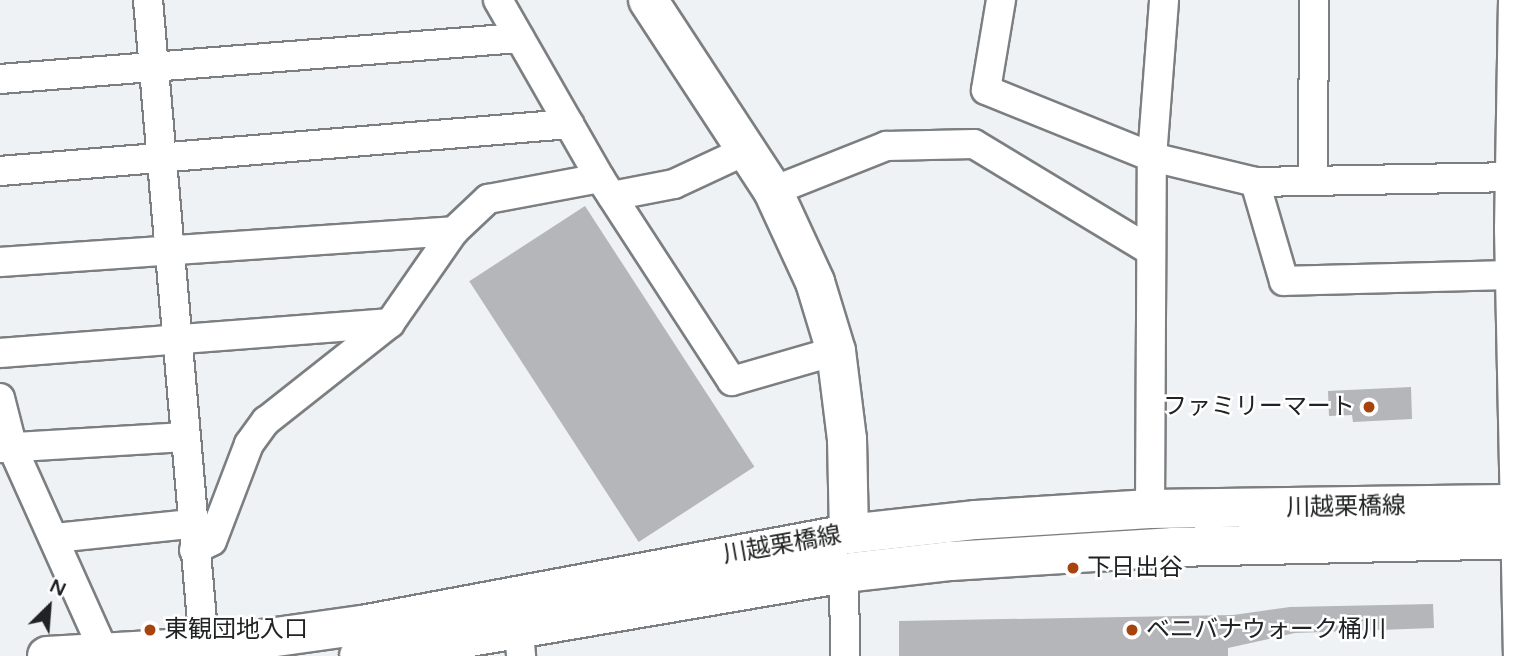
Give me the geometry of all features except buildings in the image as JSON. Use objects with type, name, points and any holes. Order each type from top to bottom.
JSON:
[{"type":"main road","points":[[1518,0],[1519,177],[1516,275],[1523,656]]},
{"type":"main road","points":[[657,3],[773,191],[815,282],[836,351],[847,439],[849,534]]},
{"type":"main road","name":"川越栗橋線","points":[[47,656],[205,652],[375,623],[849,534],[1150,509],[1522,522]]},
{"type":"main road","name":"川越栗橋線","points":[[359,656],[520,644],[844,573],[951,561],[1522,522]]},
{"type":"street","points":[[148,0],[192,537],[205,652]]},
{"type":"street","points":[[498,0],[606,187],[732,381],[836,351]]},
{"type":"street","points":[[1001,0],[986,90],[1152,157],[1255,182],[1519,177]]},
{"type":"street","points":[[1150,509],[1152,157],[1164,0]]},
{"type":"street","points":[[1313,179],[1314,0]]},
{"type":"street","points":[[0,79],[519,38]]},
{"type":"street","points":[[0,171],[569,124]]},
{"type":"street","points":[[773,191],[886,146],[974,144],[1150,250]]},
{"type":"street","points":[[55,538],[192,537],[212,541],[249,444],[266,421],[390,323],[454,231],[488,199],[606,187],[674,184],[747,150]]},
{"type":"street","points":[[1255,182],[1284,281],[1516,275]]},
{"type":"street","points":[[0,262],[168,248],[454,231]]},
{"type":"street","points":[[0,353],[390,323]]},
{"type":"street","points":[[0,398],[7,448],[55,538],[105,654]]},
{"type":"street","points":[[7,448],[184,438]]},
{"type":"street","points":[[844,573],[845,656]]},
{"type":"place","name":"ファミリーマート","points":[[1369,407]]},
{"type":"place","name":"下日出谷","points":[[1073,568]]},
{"type":"place","name":"東観団地入口","points":[[150,630]]},
{"type":"place","name":"ベニバナウォーク桶川","points":[[1132,630]]}]
